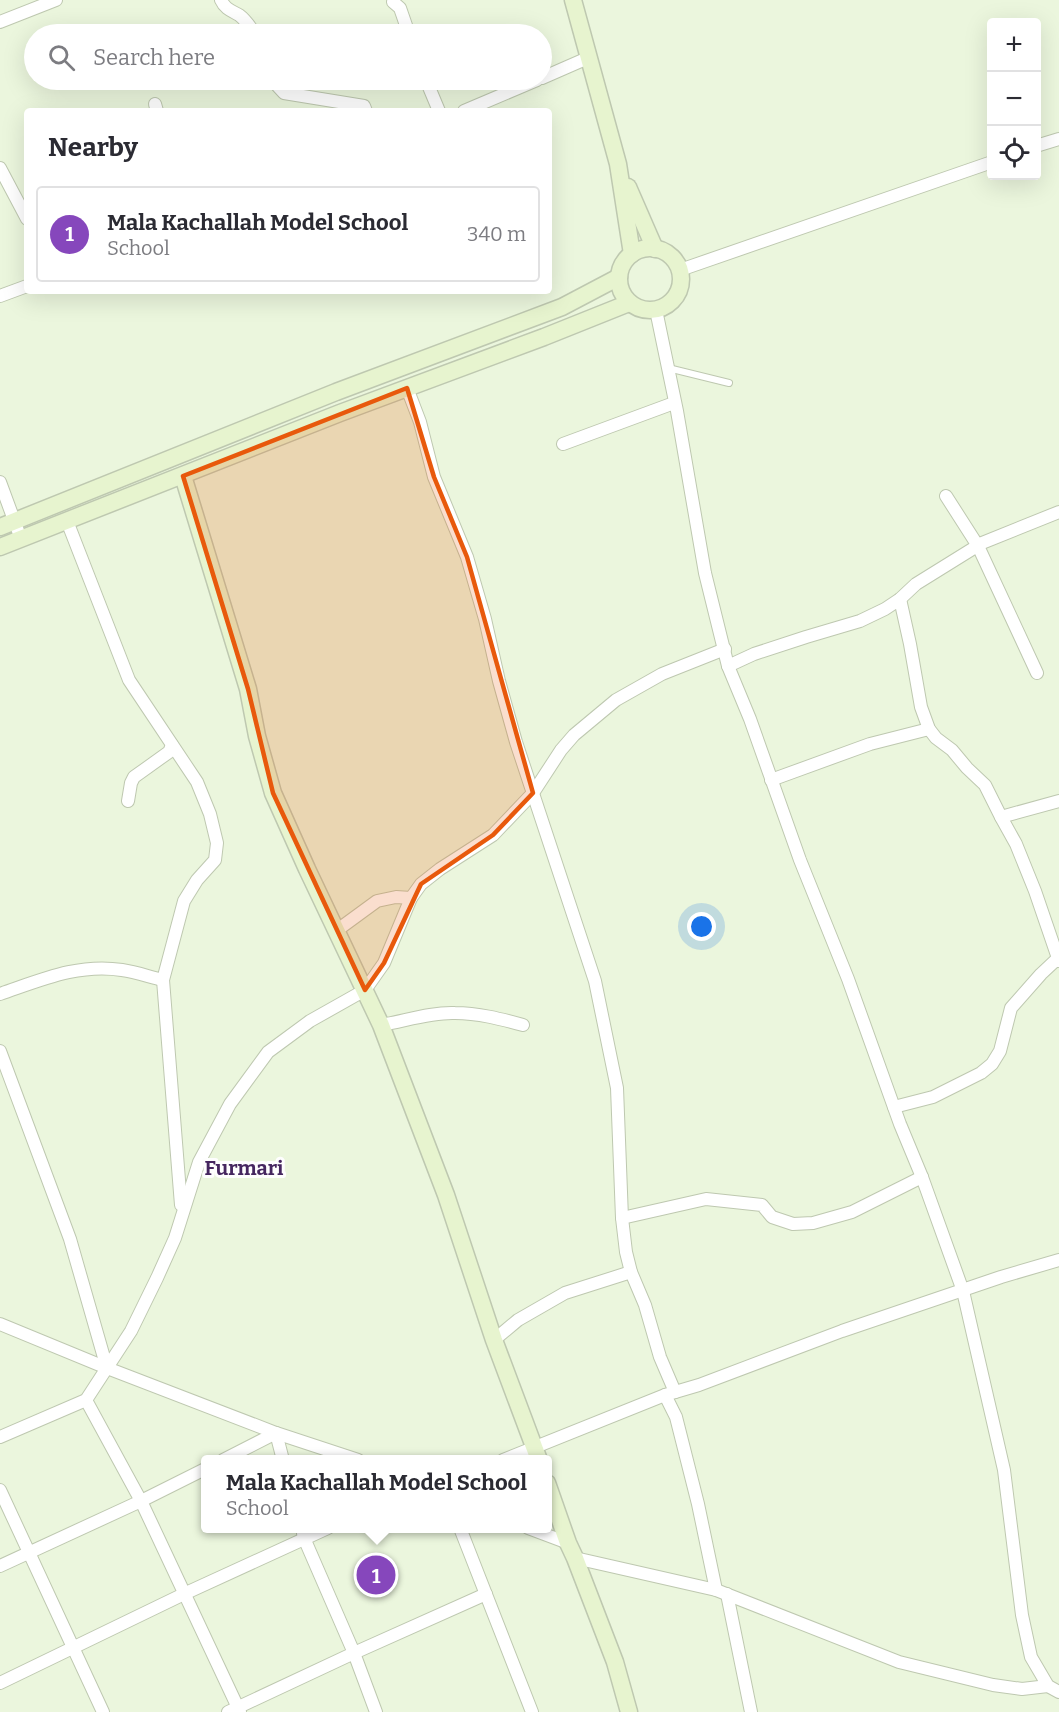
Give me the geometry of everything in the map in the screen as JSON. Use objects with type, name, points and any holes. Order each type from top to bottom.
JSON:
[{"type":"main road","points":[[577,2],[618,164],[632,254]]},
{"type":"main road","points":[[618,164],[655,249]]},
{"type":"main road","points":[[655,249],[670,256],[680,270],[680,288],[671,302],[664,307],[656,310],[637,308],[623,296],[619,277],[625,260],[632,254],[655,249]]},
{"type":"main road","points":[[8,524],[336,392],[562,307],[619,277]]},
{"type":"main road","points":[[0,547],[629,303]]},
{"type":"main road","points":[[183,476],[248,689],[257,736],[273,793],[381,1025],[446,1195],[494,1340],[537,1453]]},
{"type":"main road","points":[[552,1496],[615,1662],[629,1712]]},
{"type":"street","points":[[1,17],[21,13],[56,0]]},
{"type":"street","points":[[221,0],[232,13],[240,15],[248,24]]},
{"type":"street","points":[[393,2],[400,8],[406,24]]},
{"type":"street","points":[[552,74],[590,57]]},
{"type":"street","points":[[281,90],[284,93],[364,106],[365,108]]},
{"type":"street","points":[[430,90],[438,108]]},
{"type":"street","points":[[471,108],[513,90]]},
{"type":"street","points":[[1041,144],[1059,139]]},
{"type":"street","points":[[680,270],[987,164]]},
{"type":"street","points":[[0,168],[24,213]]},
{"type":"street","points":[[0,296],[24,287]]},
{"type":"street","points":[[656,310],[705,573],[728,666],[750,719],[800,860],[848,979],[963,1291],[1004,1470],[1024,1625],[1031,1657],[1053,1689]]},
{"type":"street","points":[[407,388],[420,422],[434,477],[466,557],[485,619],[505,702],[595,981],[617,1088],[622,1218],[626,1252],[660,1357],[751,1712]]},
{"type":"street","points":[[563,444],[674,403]]},
{"type":"street","points":[[0,482],[8,524],[21,539]]},
{"type":"street","points":[[946,496],[978,546],[1036,673]]},
{"type":"street","points":[[728,666],[754,654],[860,621],[885,609],[916,584],[978,546],[1059,512]]},
{"type":"street","points":[[68,521],[129,680],[197,782],[210,814],[217,843],[215,861],[197,880],[184,901],[163,980],[182,1213]]},
{"type":"street","points":[[894,1107],[933,1097],[981,1073],[992,1064],[1000,1052],[1011,1008],[1041,974],[1058,960],[1039,902],[1016,844],[985,785],[929,729],[921,707],[900,599]]},
{"type":"street","points":[[0,1437],[86,1400],[131,1331],[152,1289],[175,1238],[199,1162],[230,1104],[268,1052],[310,1021],[364,990],[384,963],[411,898],[421,884],[493,835],[533,793],[561,750],[574,735],[616,700],[662,674],[725,649]]},
{"type":"street","points":[[771,780],[870,744],[929,729]]},
{"type":"street","points":[[128,801],[134,777],[168,752],[172,745]]},
{"type":"street","points":[[1001,817],[1059,801]]},
{"type":"street","points":[[336,931],[377,901],[396,897],[411,898]]},
{"type":"street","points":[[0,994],[66,972],[95,969],[124,970],[163,980]]},
{"type":"street","points":[[381,1025],[442,1013],[491,1017],[523,1025]]},
{"type":"street","points":[[0,1051],[70,1239],[106,1368]]},
{"type":"street","points":[[622,1218],[706,1199],[762,1205],[772,1217],[793,1224],[813,1223],[852,1212],[922,1178]]},
{"type":"street","points":[[537,1453],[670,1394],[842,1331],[1001,1277],[1059,1260]]},
{"type":"street","points":[[494,1340],[518,1320],[565,1293],[631,1272]]},
{"type":"street","points":[[0,1324],[106,1368],[276,1433],[343,1455]]},
{"type":"street","points":[[86,1400],[141,1501],[186,1593],[235,1710],[354,1653],[486,1594]]},
{"type":"street","points":[[233,1455],[276,1433]]},
{"type":"street","points":[[276,1433],[282,1455]]},
{"type":"street","points":[[0,1566],[201,1471]]},
{"type":"street","points":[[0,1490],[103,1712]]},
{"type":"street","points":[[0,1683],[186,1593],[303,1533],[354,1653],[376,1712]]},
{"type":"street","points":[[462,1533],[532,1712]]},
{"type":"street","points":[[538,1533],[572,1550],[721,1592],[899,1662],[993,1685],[1022,1689],[1053,1689]]},
{"type":"lane","points":[[667,368],[729,383]]},
{"type":"highlighted area","points":[[407,388],[434,477],[467,557],[533,793],[493,835],[421,884],[384,963],[365,990],[273,793],[248,689],[183,476]]},
{"type":"place","name":"Mala Kachallah Model School","points":[[376,1575]]},
{"type":"district","name":"Furmari","points":[[244,1168]]}]
